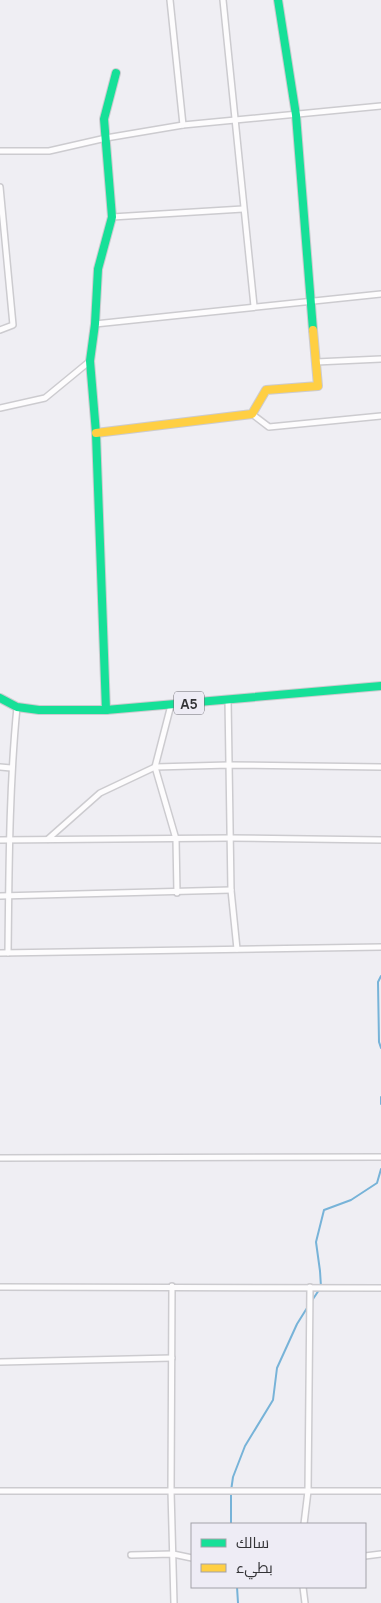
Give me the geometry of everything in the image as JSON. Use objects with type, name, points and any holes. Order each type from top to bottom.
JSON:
[{"type":"main road","points":[[96,433],[252,414],[266,390],[318,386],[296,115],[278,0]]},
{"type":"main road","points":[[106,710],[96,433],[90,361],[95,324],[98,269],[112,217],[104,119],[116,73]]},
{"type":"main road","name":"A5","points":[[0,698],[17,707],[47,711],[106,710],[381,686]]},
{"type":"street","points":[[170,0],[183,125]]},
{"type":"street","points":[[223,0],[254,306]]},
{"type":"street","points":[[0,151],[49,151],[106,138],[183,125],[381,106]]},
{"type":"street","points":[[0,186],[13,325],[0,330]]},
{"type":"street","points":[[112,217],[243,209]]},
{"type":"street","points":[[95,324],[381,294]]},
{"type":"street","points":[[316,362],[381,359]]},
{"type":"street","points":[[0,408],[45,398],[90,361]]},
{"type":"street","points":[[252,414],[269,427],[381,416]]},
{"type":"street","points":[[228,698],[231,890],[237,949]]},
{"type":"street","points":[[171,704],[155,767],[176,839],[177,893]]},
{"type":"street","points":[[8,953],[8,840],[11,768],[17,707]]},
{"type":"street","points":[[48,840],[100,793],[155,767],[229,765],[381,766]]},
{"type":"street","points":[[0,767],[11,768]]},
{"type":"street","points":[[0,840],[230,838],[381,840]]},
{"type":"street","points":[[0,896],[177,893],[231,890]]},
{"type":"street","points":[[0,953],[381,947]]},
{"type":"street","points":[[0,1158],[381,1157]]},
{"type":"street","points":[[172,1286],[171,1491],[174,1603]]},
{"type":"street","points":[[0,1287],[381,1288]]},
{"type":"street","points":[[304,1523],[308,1491],[310,1287]]},
{"type":"street","points":[[0,1362],[172,1358]]},
{"type":"street","points":[[0,1491],[381,1491]]},
{"type":"street","points":[[131,1555],[173,1554],[191,1558]]},
{"type":"street","points":[[366,1556],[381,1554]]},
{"type":"street","points":[[303,1588],[305,1603]]},
{"type":"waterway","points":[[381,976],[378,982],[379,1042],[381,1048]]},
{"type":"waterway","points":[[381,1097],[381,1104]]},
{"type":"waterway","points":[[311,1302],[321,1287],[316,1242],[324,1210],[351,1200],[377,1183],[381,1169]]},
{"type":"waterway","points":[[231,1523],[233,1477],[245,1446],[273,1400],[277,1368],[297,1324],[307,1308]]},
{"type":"waterway","points":[[237,1588],[238,1603]]},
{"type":"traffic: fast","points":[[278,0],[296,115],[313,330]]},
{"type":"traffic: fast","points":[[106,710],[96,433],[90,361],[95,324],[98,269],[112,217],[104,119],[116,73]]},
{"type":"traffic: fast","points":[[0,698],[17,707],[39,710],[106,710],[381,686]]},
{"type":"traffic: slow","points":[[96,433],[252,414],[266,390],[318,386],[313,330]]}]
